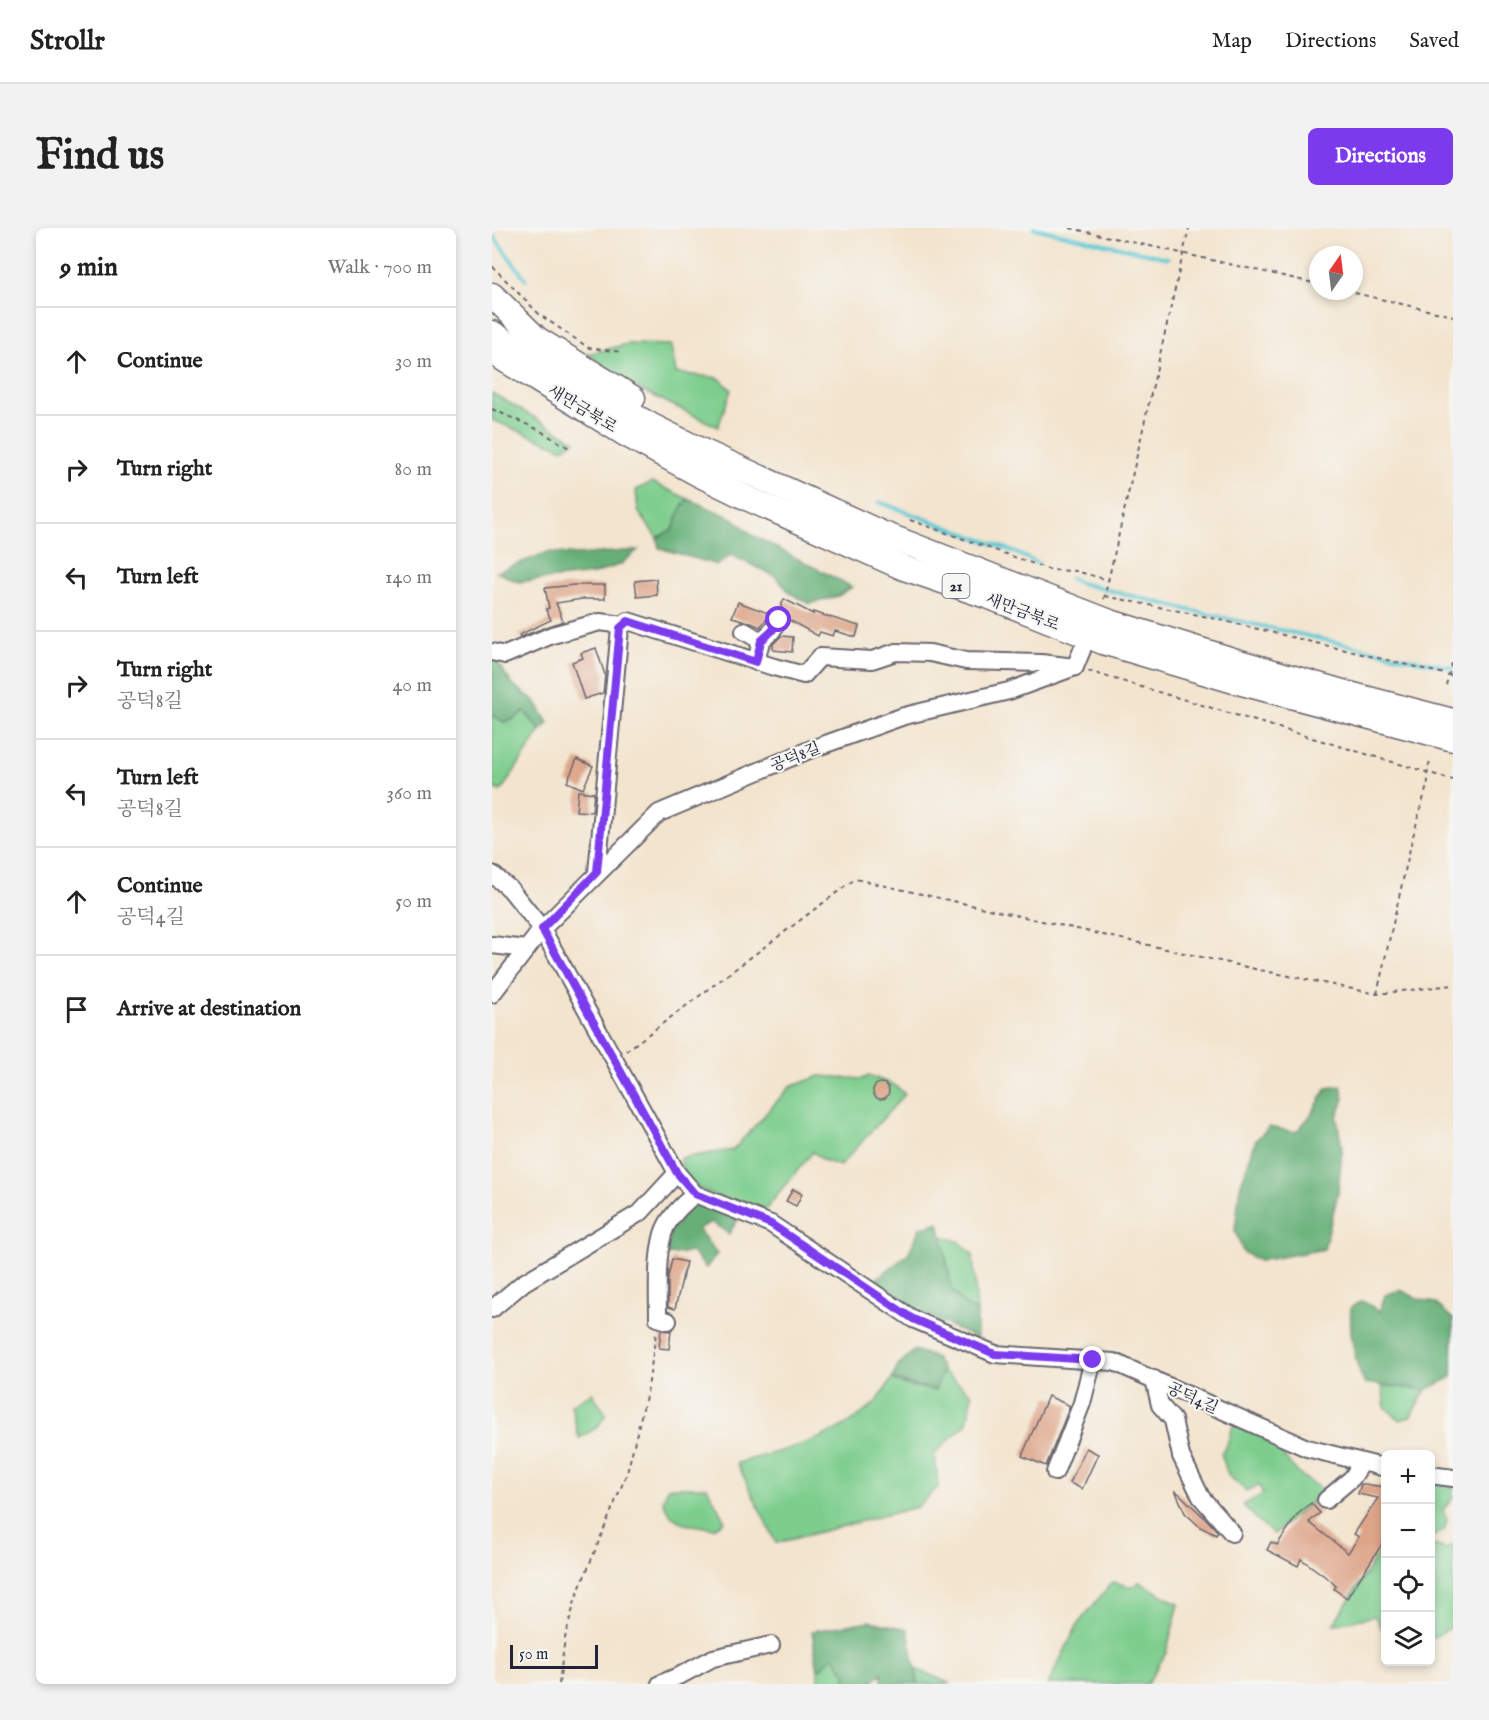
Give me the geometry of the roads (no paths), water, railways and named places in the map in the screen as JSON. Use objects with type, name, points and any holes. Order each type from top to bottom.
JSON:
[{"type":"highway","points":[[492,295],[537,339]]},
{"type":"highway","points":[[492,312],[765,479]]},
{"type":"highway","name":"새만금북로","points":[[492,333],[540,363],[652,426],[881,533],[1110,622],[1453,739]]},
{"type":"highway","name":"새만금북로","points":[[492,352],[627,435],[749,499],[904,568],[995,599],[1102,642],[1344,702],[1453,721]]},
{"type":"highway","points":[[492,370],[572,414],[627,435]]},
{"type":"highway","points":[[1344,702],[1453,711]]},
{"type":"highway","points":[[1344,702],[1453,748]]},
{"type":"street","points":[[756,662],[761,641],[772,631],[779,620]]},
{"type":"street","points":[[597,872],[620,628],[628,621],[804,675],[820,657],[872,660],[896,652],[930,654],[966,661],[1041,663],[1075,667],[1082,650]]},
{"type":"street","points":[[492,652],[505,655],[552,635],[600,622],[623,625]]},
{"type":"street","points":[[744,631],[761,641]]},
{"type":"street","name":"공덕8길","points":[[492,994],[542,929],[659,813],[809,750],[904,716],[1009,692],[1075,667]]},
{"type":"street","points":[[492,874],[510,889],[542,929],[677,1173],[695,1194],[678,1208],[663,1233],[659,1271],[663,1320]]},
{"type":"street","points":[[492,945],[527,949]]},
{"type":"street","points":[[492,1309],[523,1283],[641,1212],[677,1173]]},
{"type":"street","name":"공덕4길","points":[[695,1194],[771,1224],[913,1319],[995,1354],[1114,1362],[1307,1448],[1381,1467]]},
{"type":"street","points":[[1055,1472],[1082,1403],[1093,1360]]},
{"type":"street","points":[[1154,1379],[1160,1405],[1173,1420],[1181,1456],[1201,1497],[1232,1533]]},
{"type":"street","points":[[1326,1500],[1352,1478],[1362,1463]]},
{"type":"street","points":[[1435,1476],[1453,1478]]},
{"type":"street","points":[[660,1684],[713,1658],[771,1645]]},
{"type":"waterway","points":[[1034,228],[1168,258]]},
{"type":"waterway","points":[[492,234],[526,280]]},
{"type":"waterway","points":[[879,502],[1007,549],[1038,563]]},
{"type":"waterway","points":[[1070,578],[1080,583],[1189,610],[1453,668]]}]
